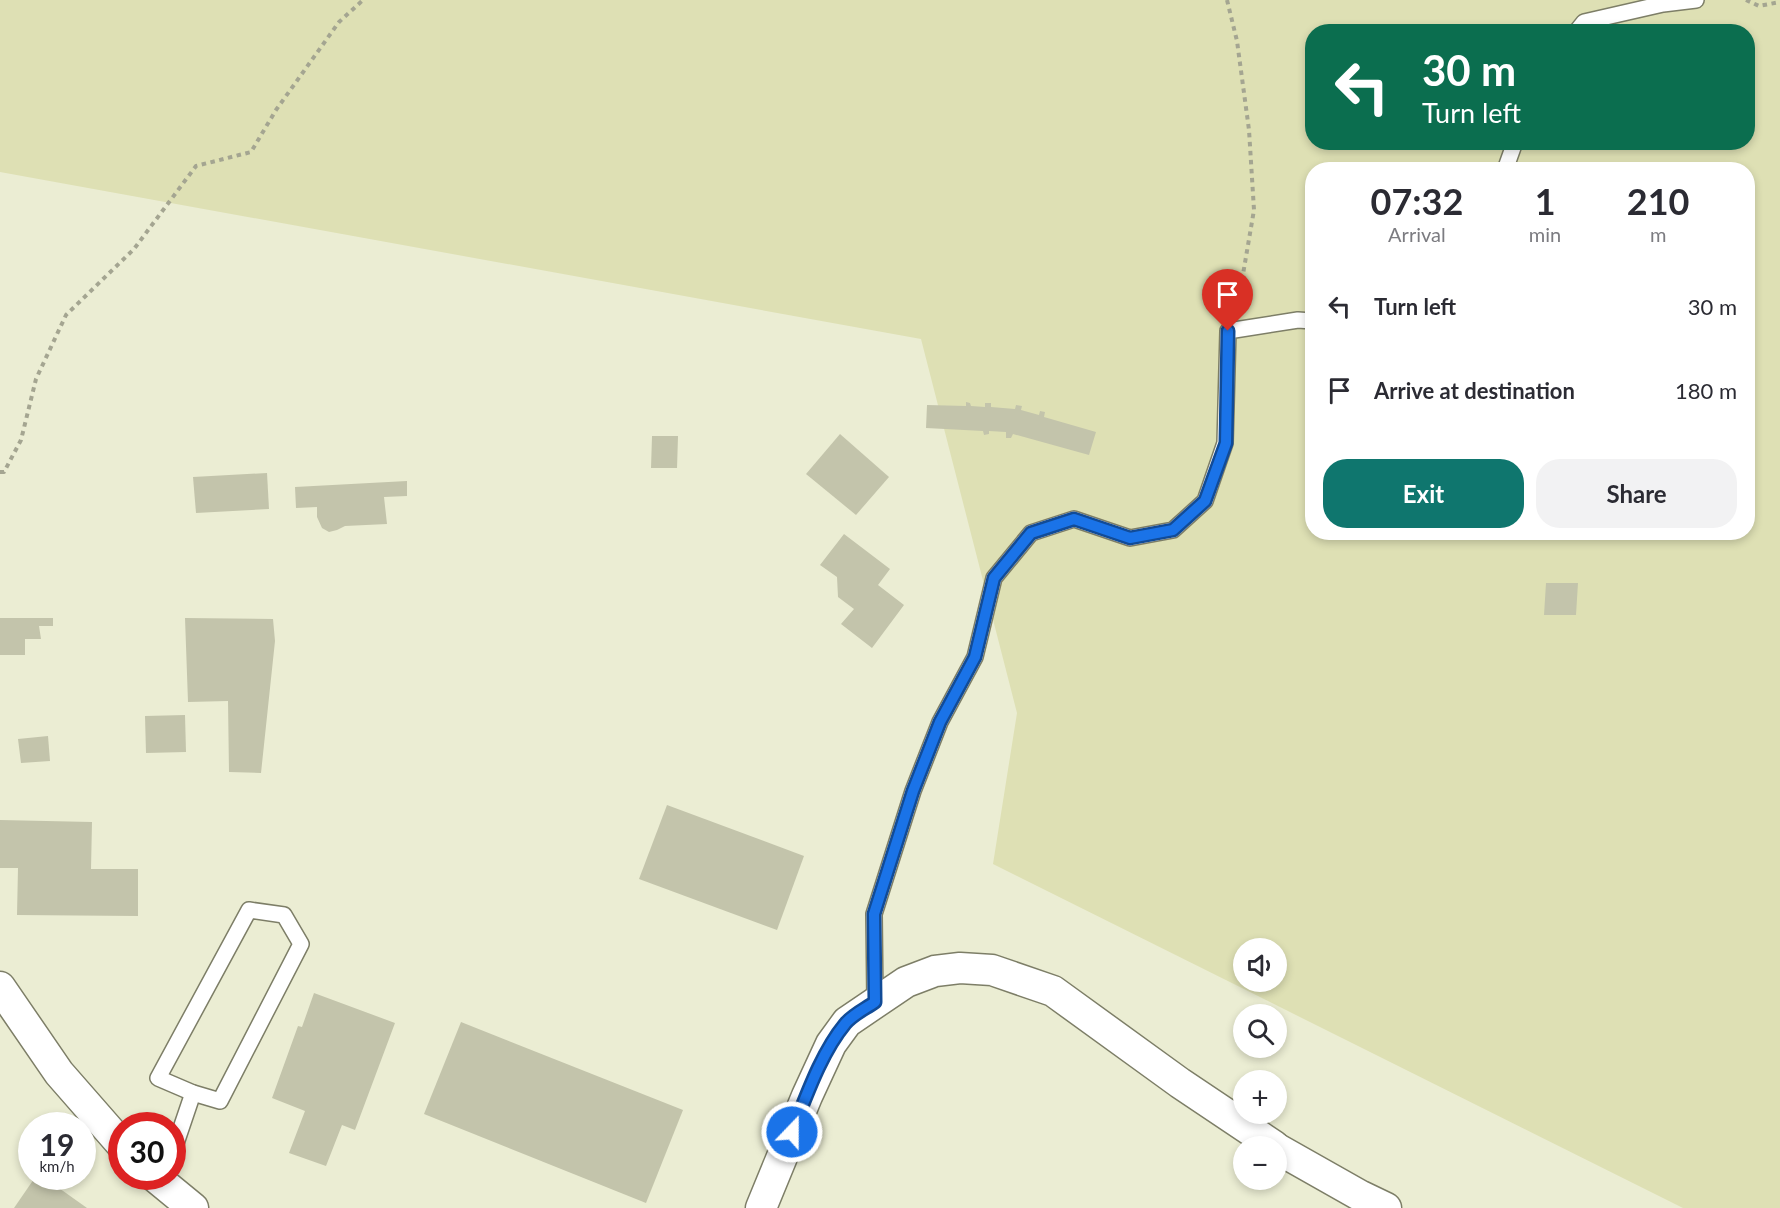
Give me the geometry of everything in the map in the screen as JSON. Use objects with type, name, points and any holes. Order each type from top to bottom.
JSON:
[{"type":"street","points":[[761,1208],[831,1044],[847,1022],[906,982],[934,971],[960,968],[992,970],[1053,991],[1180,1083],[1259,1136]]},
{"type":"street","points":[[0,987],[59,1073],[108,1129]]},
{"type":"street","points":[[1287,1154],[1386,1208]]},
{"type":"street","points":[[174,1190],[193,1208]]},
{"type":"lane","points":[[1582,24],[1663,4],[1696,0]]},
{"type":"lane","points":[[875,1002],[874,914],[913,791],[940,722],[975,657],[994,578],[1031,533],[1074,519],[1130,538],[1173,530],[1205,501],[1226,443],[1228,331],[1305,321]]},
{"type":"lane","points":[[249,910],[284,915],[301,944],[220,1101],[193,1093],[158,1078],[249,910]]},
{"type":"lane","points":[[186,1114],[193,1093]]},
{"type":"path","points":[[0,472],[4,472],[21,440],[36,379],[66,315],[134,249],[196,166],[251,152],[276,110],[339,22],[363,0]]},
{"type":"path","points":[[1227,0],[1237,40],[1249,130],[1254,210],[1242,286],[1228,331]]},
{"type":"path","points":[[1746,0],[1759,6],[1780,2]]},
{"type":"green space","points":[[0,0],[1780,0],[1780,1208],[1683,1208],[1287,1011],[1287,1004],[1274,1004],[1250,992],[1287,992],[1287,938],[1233,938],[1233,984],[993,864],[1017,713],[921,339],[0,172]]},
{"type":"building","points":[[966,402],[971,406],[985,407],[985,403],[991,403],[991,407],[1015,409],[1016,405],[1022,406],[1021,410],[1039,415],[1040,411],[1045,412],[1044,417],[1096,432],[1089,455],[1013,434],[1011,438],[1006,438],[1006,432],[989,431],[989,434],[984,435],[983,431],[926,428],[927,405],[966,406]]},
{"type":"building","points":[[840,434],[889,477],[856,515],[806,474]]},
{"type":"building","points":[[652,436],[678,436],[677,468],[651,468]]},
{"type":"building","points":[[267,473],[269,509],[196,513],[193,477]]},
{"type":"building","points":[[407,481],[407,496],[384,497],[387,524],[345,526],[329,532],[322,528],[317,517],[317,507],[296,508],[295,487]]},
{"type":"building","points":[[844,534],[890,569],[878,585],[904,605],[872,648],[841,624],[854,609],[838,597],[837,577],[820,565]]},
{"type":"building","points":[[1546,583],[1578,583],[1576,615],[1544,615]]},
{"type":"building","points":[[0,618],[53,618],[53,626],[39,626],[41,639],[25,639],[25,655],[0,655]]},
{"type":"building","points":[[185,618],[273,619],[275,641],[261,773],[229,772],[228,701],[188,702]]},
{"type":"building","points":[[185,715],[186,752],[146,753],[145,716]]},
{"type":"building","points":[[48,736],[50,761],[21,763],[18,739]]},
{"type":"building","points":[[667,805],[804,856],[777,930],[639,879]]},
{"type":"building","points":[[0,820],[92,822],[91,869],[138,869],[138,916],[17,915],[18,868],[0,868]]},
{"type":"building","points":[[314,993],[395,1023],[355,1130],[342,1125],[326,1166],[289,1153],[305,1111],[272,1098],[298,1026],[302,1027]]},
{"type":"building","points":[[461,1022],[683,1110],[646,1203],[424,1114]]},
{"type":"building","points":[[26,1190],[62,1190],[87,1208],[14,1208]]},
{"type":"route","points":[[792,1132],[831,1044],[847,1022],[875,1002],[874,914],[913,791],[940,722],[975,657],[994,578],[1031,533],[1074,519],[1130,538],[1173,530],[1205,501],[1226,443],[1228,331]]}]
